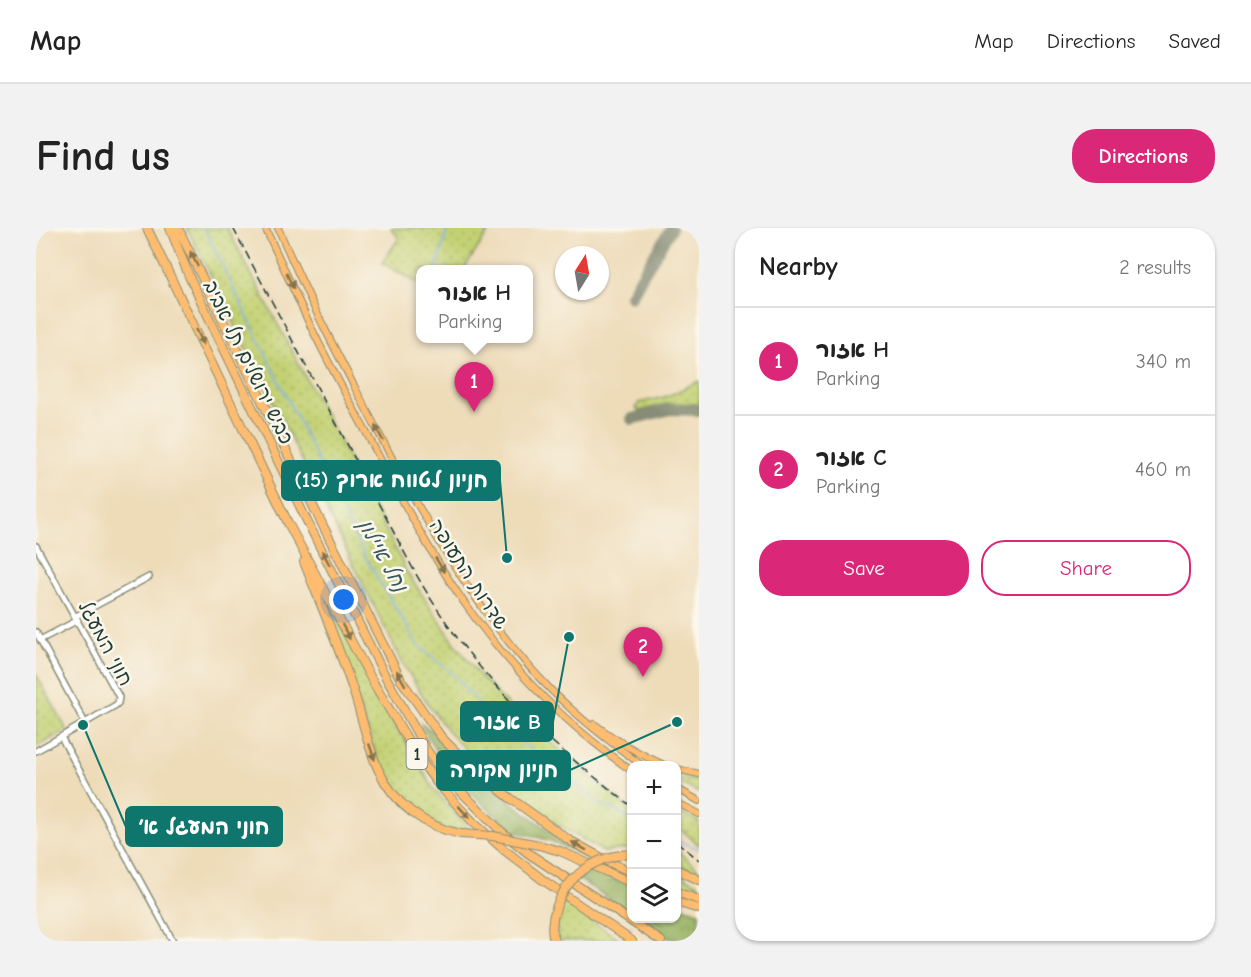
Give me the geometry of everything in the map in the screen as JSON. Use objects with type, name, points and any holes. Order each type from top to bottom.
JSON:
[{"type":"highway","name":"כביש ירושלים תל אביב","points":[[147,228],[289,525],[374,684],[397,724],[437,783],[474,823],[523,866],[633,941]]},
{"type":"highway","name":"1","points":[[165,228],[189,276]]},
{"type":"highway","name":"כביש ירושלים תל אביב","points":[[170,228],[189,276],[305,517],[383,672],[426,749],[443,774],[502,832],[528,853],[661,941]]},
{"type":"highway","points":[[178,228],[316,512],[401,680],[442,738],[470,766],[569,840],[627,870]]},
{"type":"highway","points":[[289,525],[334,637],[378,769],[400,802],[413,814],[435,826],[461,834],[493,836],[560,851],[627,881]]},
{"type":"highway","points":[[554,941],[554,914],[561,894],[569,883],[594,862],[609,856],[627,854]]},
{"type":"highway","points":[[681,871],[697,879]]},
{"type":"highway","points":[[681,894],[699,900]]},
{"type":"highway","points":[[681,904],[699,909]]},
{"type":"main road","name":"שדרות התעופה","points":[[265,228],[311,327],[378,456],[463,601],[505,656],[544,698],[592,742],[627,767]]},
{"type":"main road","name":"שדרות התעופה","points":[[278,228],[331,342],[446,555],[472,595],[528,665],[563,701],[599,733],[638,761]]},
{"type":"main road","points":[[563,701],[606,732],[657,761]]},
{"type":"main road","points":[[681,770],[699,774]]},
{"type":"main road","points":[[681,791],[699,801]]},
{"type":"main road","points":[[681,805],[699,814]]},
{"type":"street","name":"חוני המעגל","points":[[36,546],[119,697],[116,705],[36,751]]},
{"type":"street","points":[[40,640],[149,577]]},
{"type":"street","points":[[36,632],[85,723]]},
{"type":"street","points":[[61,737],[173,941]]},
{"type":"green space","points":[[187,228],[227,228],[408,574],[456,645],[483,679],[511,708],[627,808],[627,849],[604,852],[553,822],[499,781],[447,730],[402,662]]},
{"type":"green space","points":[[391,228],[491,228],[467,265],[416,265],[416,282],[382,263],[399,238]]},
{"type":"green space","points":[[699,381],[699,404],[669,403],[639,411],[636,408],[639,403],[668,396]]},
{"type":"green space","points":[[309,566],[387,710],[433,788],[470,830],[440,827],[409,807],[392,788],[381,768]]},
{"type":"green space","points":[[36,674],[67,730],[36,747]]},
{"type":"green space","points":[[421,724],[433,731],[468,768],[490,787],[567,843],[586,854],[586,857],[551,841],[514,832],[488,809],[441,760]]},
{"type":"green space","points":[[681,778],[699,781],[699,793],[681,784]]},
{"type":"green space","points":[[681,813],[699,822],[699,845],[681,829]]},
{"type":"green space","points":[[681,854],[699,870],[699,875],[681,865]]},
{"type":"green space","points":[[594,869],[627,884],[627,910],[578,879]]},
{"type":"green space","points":[[681,875],[699,884],[699,898],[681,891]]},
{"type":"green space","points":[[562,901],[622,941],[557,941],[558,916]]},
{"type":"green space","points":[[681,906],[699,912],[699,941],[674,941],[646,923],[681,923]]},
{"type":"waterway","name":"נחל איילון","points":[[204,228],[365,557],[418,645],[453,674],[497,723],[597,802],[627,817]]},
{"type":"waterway","points":[[437,265],[448,228]]},
{"type":"waterway","points":[[681,842],[699,849]]},
{"type":"waterway","name":"נחל איילון","points":[[627,935],[632,926]]},
{"type":"taxiway","points":[[631,296],[671,228]]},
{"type":"taxiway","points":[[632,419],[670,409],[699,410]]},
{"type":"railway","points":[[233,228],[411,565],[451,629],[498,688],[533,724],[627,803]]},
{"type":"railway","points":[[681,845],[699,860]]},
{"type":"place","name":"אזור H","points":[[474,412]]},
{"type":"place","name":"חניון לטווח ארוך (15)","points":[[507,558]]},
{"type":"place","name":"אזור B","points":[[569,637]]},
{"type":"place","name":"אזור C","points":[[643,677]]},
{"type":"place","name":"חניון מקורה","points":[[677,722]]},
{"type":"place","name":"חוני המעגל א׳","points":[[83,725]]}]
